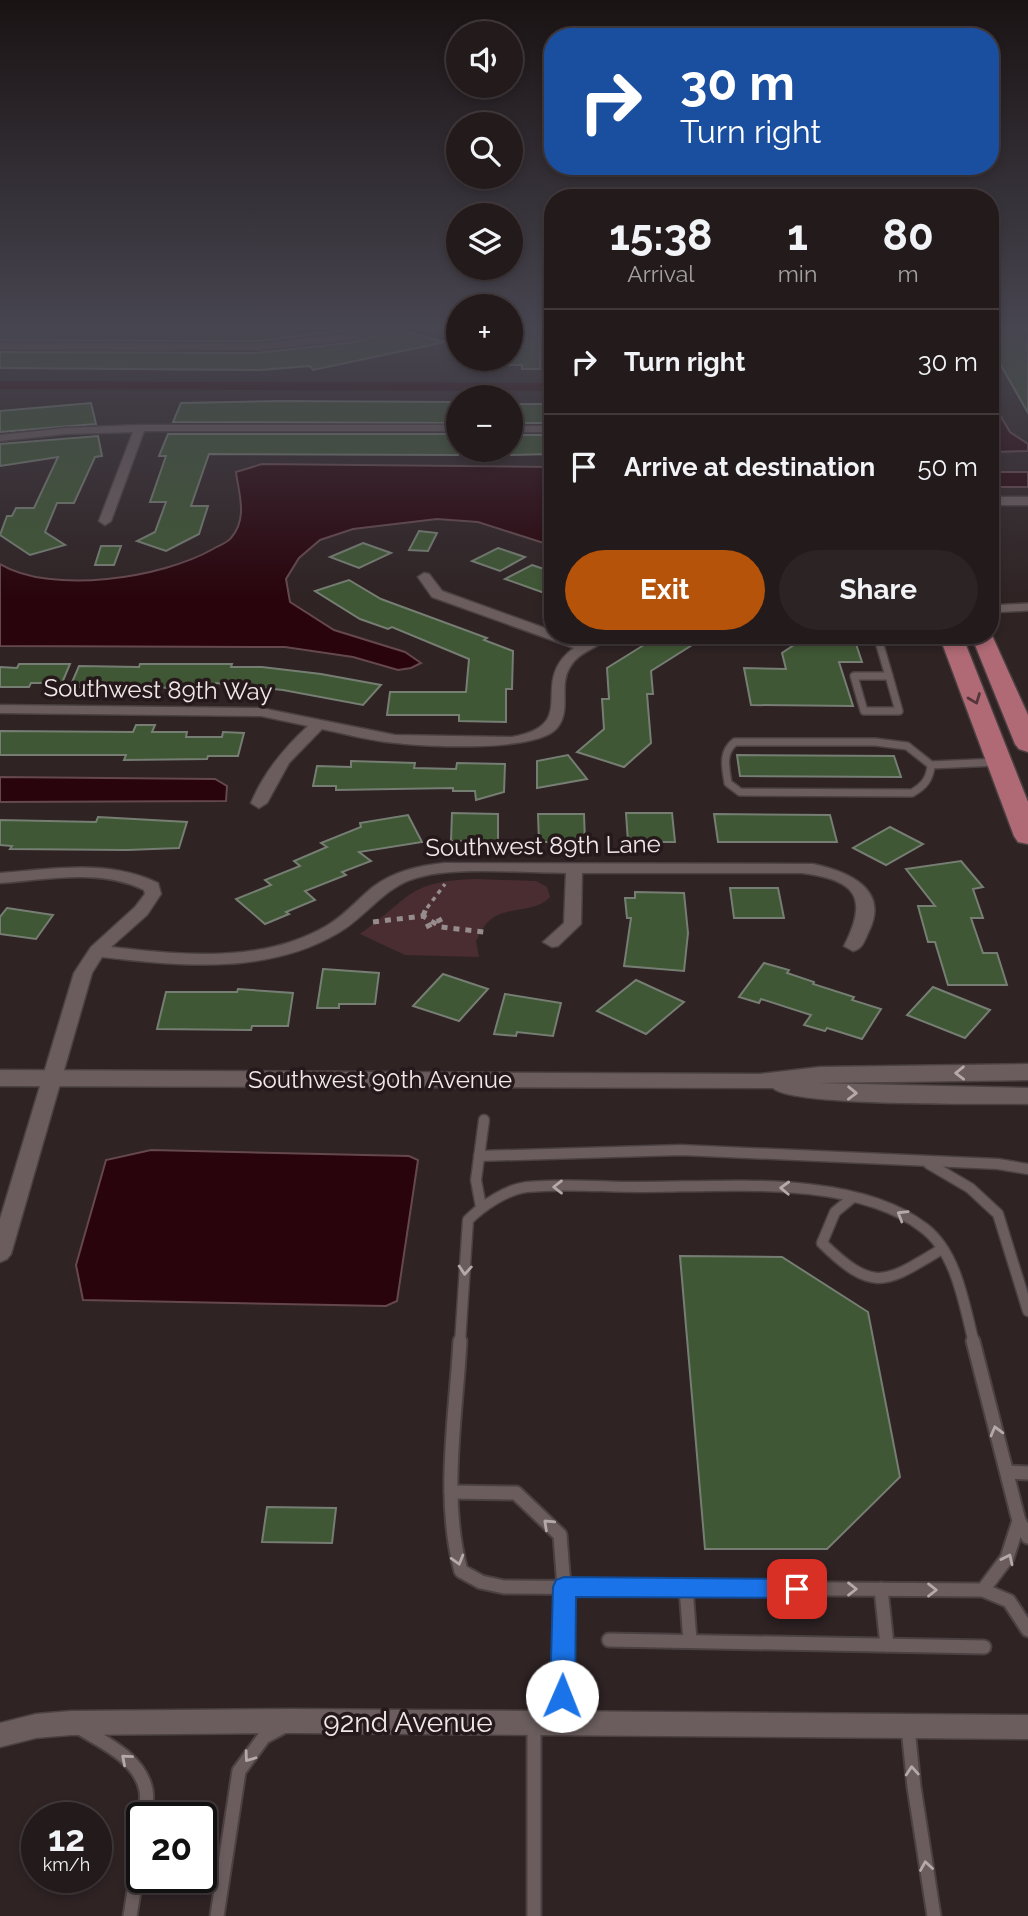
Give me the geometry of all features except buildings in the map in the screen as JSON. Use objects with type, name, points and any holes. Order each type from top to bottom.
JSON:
[{"type":"main road","points":[[953,644],[1028,836]]},
{"type":"main road","points":[[986,644],[1026,735]]},
{"type":"street","points":[[105,521],[140,428]]},
{"type":"street","points":[[0,438],[65,431],[140,428],[446,428]]},
{"type":"street","points":[[523,429],[544,429]]},
{"type":"street","points":[[999,501],[1028,501]]},
{"type":"street","points":[[424,577],[437,594],[544,632]]},
{"type":"street","points":[[577,644],[585,647],[590,644]]},
{"type":"street","name":"Southwest 89th Way","points":[[0,709],[239,710],[283,715],[318,725],[395,739],[512,741],[529,738],[551,729],[559,712],[558,677],[563,666],[585,647]]},
{"type":"street","points":[[259,803],[265,786],[286,754],[318,725]]},
{"type":"street","name":"Southwest 89th Lane","points":[[97,951],[170,959],[231,960],[286,948],[325,934],[353,916],[387,885],[412,874],[444,868],[802,868],[845,877],[859,892],[867,917],[853,946]]},
{"type":"street","points":[[552,942],[572,924],[574,869]]},
{"type":"street","points":[[0,878],[103,873],[135,878],[152,887],[153,894],[141,911],[97,951],[83,973],[0,1254]]},
{"type":"street","name":"Southwest 90th Avenue","points":[[0,1078],[761,1082],[820,1074],[1028,1072]]},
{"type":"street","name":"Southwest 90th Avenue","points":[[761,1082],[823,1092],[1028,1096]]},
{"type":"street","name":"92nd Avenue","points":[[0,1735],[37,1726],[71,1723],[294,1721],[1028,1727]]},
{"type":"lane","points":[[999,609],[1028,607]]},
{"type":"lane","points":[[880,644],[889,676],[899,711],[864,711],[854,676],[889,676]]},
{"type":"lane","points":[[931,765],[931,775],[927,783],[912,793],[740,792],[728,783],[725,752],[727,746],[735,741],[875,742],[907,746],[931,765],[999,762]]},
{"type":"lane","points":[[481,1207],[476,1180],[484,1120]]},
{"type":"lane","points":[[479,1156],[681,1150],[998,1164],[1028,1169]]},
{"type":"lane","points":[[926,1161],[970,1188],[998,1214],[1028,1311]]},
{"type":"lane","points":[[1028,1537],[1019,1521],[957,1278],[942,1249],[926,1229],[893,1208],[792,1187],[525,1187],[481,1207],[468,1220],[451,1492],[452,1538],[461,1571],[481,1582],[505,1587],[984,1590],[1009,1601],[1028,1630]]},
{"type":"lane","points":[[852,1198],[835,1212],[822,1242],[851,1269],[877,1278],[896,1277],[942,1249]]},
{"type":"lane","points":[[1007,1472],[1028,1473]]},
{"type":"lane","points":[[451,1492],[516,1493],[560,1535],[564,1587],[562,1723]]},
{"type":"lane","points":[[984,1590],[998,1577],[1011,1557],[1019,1521]]},
{"type":"lane","points":[[686,1588],[690,1641]]},
{"type":"lane","points":[[881,1589],[887,1645]]},
{"type":"lane","points":[[609,1640],[984,1647]]},
{"type":"lane","points":[[218,1916],[239,1771],[264,1737],[294,1721]]},
{"type":"lane","points":[[71,1723],[110,1746],[135,1766],[146,1791],[146,1802]]},
{"type":"lane","points":[[534,1723],[534,1916]]},
{"type":"lane","points":[[908,1726],[914,1787],[934,1916]]},
{"type":"lane","points":[[130,1916],[134,1893]]},
{"type":"path","points":[[423,916],[437,892],[453,880]]},
{"type":"path","points":[[373,922],[423,916],[434,923],[456,930],[484,932]]},
{"type":"path","points":[[426,926],[442,919]]},
{"type":"shaded area","points":[[999,417],[1010,432],[1028,444],[1028,451],[999,452]]},
{"type":"shaded area","points":[[262,464],[544,467],[544,543],[478,522],[437,519],[353,529],[320,540],[299,558],[286,579],[290,602],[334,630],[405,652],[421,663],[411,668],[398,670],[353,657],[285,647],[0,646],[0,564],[48,579],[77,581],[137,575],[191,559],[227,541],[236,530],[241,514],[236,472]]},
{"type":"shaded area","points":[[999,472],[1028,472],[1028,487],[999,487]]},
{"type":"shaded area","points":[[0,777],[215,779],[227,786],[226,801],[0,802]]},
{"type":"shaded area","points":[[453,880],[536,881],[547,887],[550,897],[536,906],[503,913],[488,922],[476,941],[479,957],[405,955],[360,934],[422,888]]},
{"type":"shaded area","points":[[151,1150],[409,1156],[418,1160],[397,1301],[386,1306],[83,1300],[76,1265],[106,1160]]},
{"type":"route","points":[[562,1696],[564,1587],[797,1589]]}]
